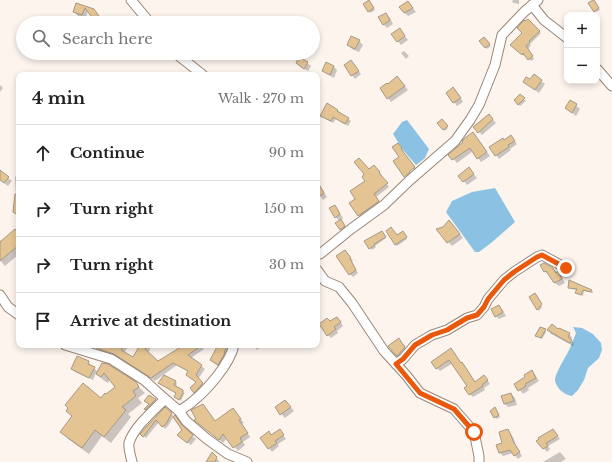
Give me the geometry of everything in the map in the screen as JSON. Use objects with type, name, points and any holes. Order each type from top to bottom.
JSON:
[{"type":"street","points":[[132,0],[144,16]]},
{"type":"street","points":[[320,254],[384,205],[455,141],[479,105],[494,65],[502,35],[535,2],[544,20],[564,36]]},
{"type":"street","points":[[184,60],[198,72]]},
{"type":"street","points":[[600,72],[612,86]]},
{"type":"street","points":[[396,364],[403,359],[415,345],[432,335],[447,330],[467,318],[477,315],[504,280],[537,257],[542,255],[566,268]]},
{"type":"street","points":[[320,275],[324,281],[339,287],[352,303],[384,351],[420,393],[454,409],[474,432],[479,462]]},
{"type":"street","points":[[0,295],[8,307],[16,313]]},
{"type":"street","points":[[75,348],[111,359],[144,380],[179,411],[186,421],[207,439],[228,454],[247,462]]},
{"type":"street","points":[[179,411],[193,402],[206,388],[227,362],[233,348]]},
{"type":"street","points":[[132,462],[128,444],[135,431],[165,399]]},
{"type":"water","points":[[407,120],[429,149],[425,158],[416,165],[403,150],[393,134],[402,122]]},
{"type":"water","points":[[495,188],[515,222],[479,252],[475,252],[446,212],[452,201],[472,192]]},
{"type":"water","points":[[573,327],[582,328],[593,334],[601,343],[602,350],[599,358],[588,368],[584,380],[572,396],[561,391],[555,380],[576,333]]},
{"type":"building","points":[[369,0],[374,8],[368,12],[363,4]]},
{"type":"building","points":[[594,0],[599,8],[594,12],[588,3]]},
{"type":"building","points":[[408,1],[413,8],[404,13],[399,7]]},
{"type":"building","points":[[76,3],[94,9],[99,16],[91,16],[85,8],[82,15],[73,12]]},
{"type":"building","points":[[386,13],[390,20],[383,25],[378,17]]},
{"type":"building","points":[[528,19],[540,31],[529,41],[530,42],[526,46],[533,56],[528,60],[523,53],[522,55],[510,45],[522,33],[517,28],[524,20],[525,21]]},
{"type":"building","points":[[400,28],[405,36],[397,42],[391,34]]},
{"type":"building","points":[[351,36],[360,40],[355,49],[347,45]]},
{"type":"building","points":[[484,37],[490,44],[485,48],[479,41]]},
{"type":"building","points":[[298,60],[304,60],[308,62],[304,69],[296,63]]},
{"type":"building","points":[[351,60],[359,71],[351,76],[344,65]]},
{"type":"building","points":[[326,62],[334,66],[330,75],[322,71]]},
{"type":"building","points":[[534,74],[542,80],[535,90],[523,82],[526,77],[530,79]]},
{"type":"building","points":[[397,76],[405,86],[387,99],[380,88],[387,83],[388,84]]},
{"type":"building","points":[[453,87],[461,98],[453,103],[446,93]]},
{"type":"building","points":[[520,94],[525,98],[518,105],[514,100]]},
{"type":"building","points":[[570,100],[577,104],[572,113],[565,108]]},
{"type":"building","points":[[327,103],[349,118],[345,124],[333,117],[331,121],[320,116]]},
{"type":"building","points":[[489,114],[493,119],[478,133],[473,127]]},
{"type":"building","points":[[442,119],[448,126],[443,130],[437,123]]},
{"type":"building","points":[[473,132],[487,152],[477,159],[470,148],[452,160],[448,155]]},
{"type":"building","points":[[511,135],[515,141],[495,156],[489,147]]},
{"type":"building","points":[[398,143],[415,167],[404,177],[393,161],[399,157],[392,147]]},
{"type":"building","points":[[359,158],[369,169],[374,165],[388,183],[374,194],[379,201],[358,216],[349,203],[355,199],[350,191],[365,181],[362,177],[364,174],[354,162]]},
{"type":"building","points":[[469,167],[474,174],[463,182],[458,176]]},
{"type":"building","points":[[0,170],[9,177],[4,183],[0,180]]},
{"type":"building","points":[[320,186],[324,193],[320,196]]},
{"type":"building","points":[[15,194],[16,194],[16,214],[13,212]]},
{"type":"building","points":[[335,205],[340,214],[335,218],[329,208]]},
{"type":"building","points":[[341,219],[345,226],[340,230],[335,223]]},
{"type":"building","points":[[449,220],[460,234],[447,243],[436,229],[443,227]]},
{"type":"building","points":[[391,227],[397,235],[403,231],[407,237],[395,245],[386,231]]},
{"type":"building","points":[[15,229],[16,230],[16,248],[0,261],[0,242]]},
{"type":"building","points":[[382,231],[386,237],[374,244],[375,245],[369,249],[364,241]]},
{"type":"building","points":[[345,250],[351,258],[350,259],[356,270],[349,275],[336,256]]},
{"type":"building","points":[[544,263],[553,268],[556,273],[558,271],[562,279],[554,283],[540,265]]},
{"type":"building","points":[[569,280],[592,290],[591,292],[583,290],[581,295],[575,293],[577,289],[568,288]]},
{"type":"building","points":[[535,293],[542,304],[537,310],[529,297]]},
{"type":"building","points":[[499,305],[503,312],[495,317],[491,309]]},
{"type":"building","points":[[337,317],[341,322],[334,327],[336,329],[327,336],[320,323],[327,318],[330,321]]},
{"type":"building","points":[[552,324],[558,329],[559,328],[570,333],[568,337],[572,340],[570,343],[547,330]]},
{"type":"building","points":[[540,327],[546,329],[541,338],[535,336]]},
{"type":"building","points":[[399,338],[405,347],[397,356],[388,346]]},
{"type":"building","points":[[96,348],[122,348],[121,350],[133,357],[138,348],[146,348],[158,361],[179,348],[198,348],[188,355],[202,365],[196,375],[203,383],[194,393],[190,388],[196,382],[186,375],[188,371],[173,363],[151,378],[114,354]]},
{"type":"building","points":[[216,348],[226,348],[225,353],[218,365],[210,360]]},
{"type":"building","points":[[451,348],[475,382],[484,375],[488,380],[482,385],[483,386],[469,395],[464,388],[467,386],[449,360],[436,369],[431,362]]},
{"type":"building","points":[[77,356],[89,361],[88,364],[95,367],[89,378],[71,369]]},
{"type":"building","points":[[102,363],[108,364],[136,382],[139,387],[133,391],[136,396],[122,407],[126,410],[104,437],[95,430],[82,448],[60,432],[72,416],[66,411],[68,408],[65,405],[83,383],[101,398],[105,393],[106,394],[115,387],[104,373],[101,377],[96,374]]},
{"type":"building","points":[[532,370],[536,378],[525,384],[526,386],[518,391],[514,384],[525,377],[524,375]]},
{"type":"building","points":[[164,375],[176,381],[174,385],[183,390],[179,400],[174,397],[176,393],[158,383]]},
{"type":"building","points":[[511,393],[514,401],[504,404],[501,396]]},
{"type":"building","points":[[149,395],[156,399],[145,410],[144,409],[149,404],[144,401]]},
{"type":"building","points":[[285,400],[291,407],[280,415],[275,407]]},
{"type":"building","points":[[203,404],[215,421],[233,408],[241,419],[239,420],[248,433],[240,438],[242,442],[233,448],[223,434],[219,440],[194,420],[196,419],[191,410]]},
{"type":"building","points":[[165,407],[172,413],[166,424],[162,427],[156,420],[143,437],[140,434]]},
{"type":"building","points":[[495,407],[499,415],[494,418],[490,411]]},
{"type":"building","points":[[175,415],[182,425],[193,435],[187,443],[177,435],[182,430],[173,417]]},
{"type":"building","points":[[280,429],[284,435],[275,441],[277,443],[268,449],[260,438],[269,431],[271,435]]},
{"type":"building","points":[[508,429],[520,452],[514,456],[510,450],[499,453],[496,445],[502,443],[499,432]]},
{"type":"building","points":[[553,429],[558,436],[546,443],[548,446],[543,449],[536,441],[539,439],[538,438]]},
{"type":"building","points":[[212,452],[217,457],[215,462],[206,462]]},
{"type":"route","points":[[474,432],[454,409],[420,393],[396,364],[403,359],[415,345],[432,335],[447,330],[467,318],[477,315],[504,280],[537,257],[542,255],[566,268]]}]
